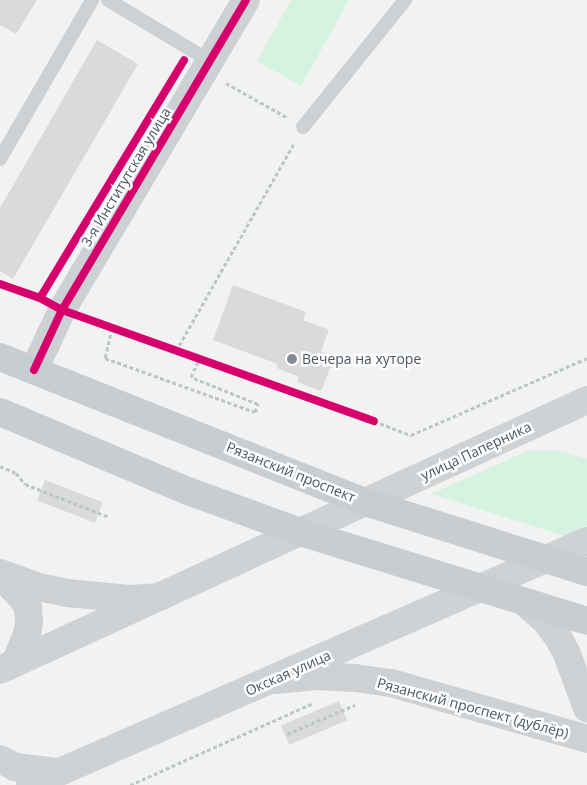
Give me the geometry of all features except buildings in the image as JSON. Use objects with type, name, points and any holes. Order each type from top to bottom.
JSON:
[{"type":"main road","name":"Рязанский проспект","points":[[0,357],[365,502],[587,572]]},
{"type":"main road","name":"улица Паперника","points":[[365,502],[587,400]]},
{"type":"main road","points":[[587,411],[587,423]]},
{"type":"main road","points":[[0,412],[188,491],[300,532],[587,621]]},
{"type":"main road","points":[[6,668],[365,502]]},
{"type":"main road","points":[[546,560],[587,541]]},
{"type":"main road","name":"Окская улица","points":[[30,785],[66,779],[114,750],[546,560]]},
{"type":"main road","points":[[0,759],[14,767],[66,779]]},
{"type":"street","name":"3-я Институтская улица","points":[[34,370],[62,310],[216,70],[246,0]]},
{"type":"street","points":[[0,574],[39,587],[67,593],[130,599],[162,597]]},
{"type":"street","points":[[0,574],[23,599],[28,608],[27,634],[6,668]]},
{"type":"street","points":[[524,602],[545,620],[558,637],[567,654],[587,708]]},
{"type":"street","name":"Рязанский проспект (дублёр)","points":[[270,681],[316,676],[355,678],[391,683],[587,739]]},
{"type":"lane","points":[[0,159],[92,0]]},
{"type":"lane","points":[[108,0],[216,70]]},
{"type":"lane","points":[[303,127],[405,0]]},
{"type":"path","points":[[112,328],[105,358],[255,412],[258,404],[191,376],[188,355],[303,127],[216,70]]},
{"type":"path","points":[[104,325],[122,331]]},
{"type":"path","points":[[167,348],[208,362]]},
{"type":"path","points":[[365,418],[411,435],[587,358]]},
{"type":"path","points":[[0,466],[16,473],[25,484],[109,517]]},
{"type":"path","points":[[130,785],[320,700]]},
{"type":"path","points":[[287,734],[343,710]]},
{"type":"green space","points":[[291,0],[349,0],[301,86],[257,61]]},
{"type":"green space","points":[[527,451],[559,451],[587,459],[587,526],[565,536],[431,494]]},
{"type":"cycle path","points":[[34,370],[62,310],[246,0]]},
{"type":"cycle path","points":[[40,298],[184,60]]},
{"type":"cycle path","points":[[0,284],[40,298],[62,310],[374,421]]},
{"type":"place","name":"Вечера на хуторе","points":[[292,359]]}]
